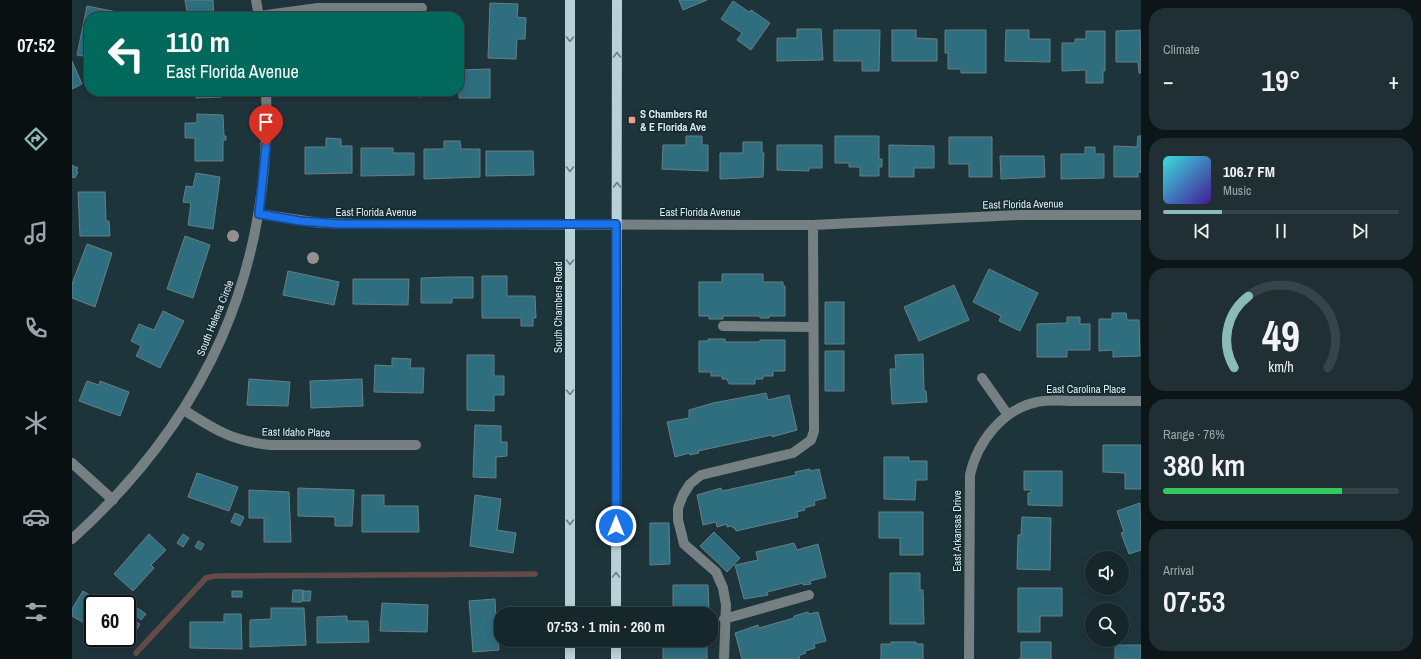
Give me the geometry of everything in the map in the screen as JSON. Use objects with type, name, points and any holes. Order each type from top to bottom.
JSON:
[{"type":"main road","name":"South Chambers Road","points":[[570,0],[570,607]]},
{"type":"main road","points":[[616,607],[617,0]]},
{"type":"main road","points":[[570,647],[570,659]]},
{"type":"main road","points":[[616,647],[616,659]]},
{"type":"street","points":[[256,0],[258,12]]},
{"type":"street","points":[[288,12],[318,8],[422,8]]},
{"type":"street","name":"South Helena Circle","points":[[72,539],[113,500],[148,461],[184,410],[208,367],[231,318],[243,281],[259,214],[266,149],[266,96]]},
{"type":"street","name":"East Florida Avenue","points":[[259,214],[300,221],[338,224],[570,223],[813,225],[1020,215],[1141,215]]},
{"type":"street","points":[[724,659],[724,619],[726,605],[723,588],[716,572],[684,544],[678,520],[678,508],[683,495],[690,484],[702,475],[793,453],[811,440],[814,431],[813,225]]},
{"type":"street","points":[[723,326],[813,327]]},
{"type":"street","points":[[982,378],[1008,416]]},
{"type":"street","name":"East Carolina Place","points":[[1008,416],[1027,405],[1044,401],[1141,401]]},
{"type":"street","name":"East Idaho Place","points":[[184,410],[228,436],[249,443],[270,445],[416,445]]},
{"type":"street","name":"East Arkansas Drive","points":[[969,659],[970,475],[975,458],[987,437],[1008,416]]},
{"type":"street","points":[[72,463],[113,500]]},
{"type":"street","points":[[724,619],[809,595]]},
{"type":"building","points":[[185,0],[213,0],[214,12],[187,12]]},
{"type":"building","points":[[679,0],[707,0],[683,10]]},
{"type":"building","points":[[733,1],[749,12],[751,10],[770,23],[751,50],[737,40],[742,33],[721,19]]},
{"type":"building","points":[[490,3],[518,4],[517,17],[526,18],[525,39],[517,39],[516,59],[488,58]]},
{"type":"building","points":[[87,6],[117,12],[86,12]]},
{"type":"building","points":[[84,21],[84,56],[77,55]]},
{"type":"building","points":[[797,29],[821,29],[823,60],[777,61],[777,38],[797,38]]},
{"type":"building","points":[[834,30],[880,30],[879,71],[862,71],[862,61],[834,61]]},
{"type":"building","points":[[892,30],[916,30],[916,38],[937,39],[937,61],[892,61]]},
{"type":"building","points":[[945,30],[986,30],[986,73],[961,73],[961,69],[948,69],[948,53],[945,53]]},
{"type":"building","points":[[1006,30],[1029,30],[1029,39],[1050,39],[1050,62],[1005,61]]},
{"type":"building","points":[[1140,30],[1141,73],[1139,73],[1138,62],[1116,62],[1116,31]]},
{"type":"building","points":[[1086,31],[1105,31],[1105,71],[1103,71],[1103,83],[1086,83],[1086,70],[1062,71],[1062,43],[1075,43],[1075,39],[1086,39]]},
{"type":"building","points":[[72,61],[82,84],[72,89]]},
{"type":"building","points":[[490,69],[490,98],[459,98],[459,96],[464,96],[464,70]]},
{"type":"building","points":[[196,96],[222,96],[222,97],[196,98]]},
{"type":"building","points":[[197,114],[223,115],[224,136],[226,136],[226,140],[223,140],[223,161],[195,161],[195,138],[185,138],[185,123],[197,123]]},
{"type":"building","points":[[686,136],[702,136],[702,145],[708,145],[708,171],[662,169],[663,145],[686,145]]},
{"type":"building","points":[[835,136],[879,136],[879,159],[882,159],[882,167],[879,167],[879,176],[860,176],[860,167],[849,167],[849,163],[835,163]]},
{"type":"building","points":[[1138,136],[1141,136],[1141,172],[1138,172],[1138,177],[1114,177],[1114,146],[1137,147]]},
{"type":"building","points":[[949,137],[992,137],[992,177],[969,177],[969,164],[949,164]]},
{"type":"building","points":[[326,138],[341,139],[341,146],[352,146],[352,173],[305,174],[305,147],[326,147]]},
{"type":"building","points":[[444,141],[460,141],[461,149],[480,149],[480,177],[424,179],[424,149],[444,149]]},
{"type":"building","points":[[743,142],[762,142],[762,153],[764,153],[763,177],[720,179],[720,153],[743,153]]},
{"type":"building","points":[[777,145],[822,145],[822,168],[809,168],[809,171],[777,170]]},
{"type":"building","points":[[889,145],[934,146],[934,168],[914,168],[914,177],[889,177]]},
{"type":"building","points":[[1085,147],[1095,147],[1095,154],[1104,154],[1104,178],[1061,179],[1061,154],[1085,154]]},
{"type":"building","points":[[361,148],[393,148],[393,153],[414,153],[414,175],[361,176]]},
{"type":"building","points":[[486,151],[533,151],[534,175],[486,176]]},
{"type":"building","points":[[1000,156],[1044,156],[1045,177],[1001,179]]},
{"type":"building","points":[[72,165],[78,168],[75,178],[72,177]]},
{"type":"building","points":[[196,173],[220,177],[213,229],[188,225],[191,203],[183,202],[186,186],[193,187]]},
{"type":"building","points":[[78,192],[105,192],[106,221],[109,221],[110,236],[80,236]]},
{"type":"building","points":[[185,236],[210,245],[193,298],[167,289]]},
{"type":"building","points":[[87,244],[112,253],[95,307],[72,298],[72,284]]},
{"type":"building","points":[[989,269],[1038,293],[1020,331],[999,321],[1001,316],[973,302]]},
{"type":"building","points":[[288,271],[339,282],[334,305],[283,295]]},
{"type":"building","points":[[722,274],[763,274],[763,282],[783,282],[783,286],[785,286],[785,316],[769,316],[769,318],[760,318],[760,316],[723,316],[723,319],[709,319],[709,316],[699,316],[699,282],[722,282]]},
{"type":"building","points":[[482,276],[507,276],[507,296],[535,296],[536,318],[533,318],[533,326],[521,326],[521,318],[482,318]]},
{"type":"building","points":[[473,277],[473,298],[452,298],[452,303],[421,303],[421,278]]},
{"type":"building","points":[[353,279],[409,279],[408,305],[353,304]]},
{"type":"building","points":[[954,285],[969,320],[919,341],[904,307]]},
{"type":"building","points":[[825,302],[844,302],[844,344],[825,344]]},
{"type":"building","points":[[163,311],[184,321],[160,368],[136,356],[141,346],[131,341],[139,324],[154,330]]},
{"type":"building","points":[[1112,313],[1126,313],[1127,320],[1139,320],[1140,356],[1113,357],[1113,350],[1099,351],[1099,319],[1112,319]]},
{"type":"building","points":[[1067,317],[1080,317],[1080,324],[1090,324],[1090,350],[1067,350],[1067,357],[1037,357],[1037,324],[1067,323]]},
{"type":"building","points":[[708,339],[725,339],[725,342],[785,340],[785,371],[773,371],[773,376],[763,376],[763,379],[755,379],[755,384],[729,384],[727,379],[722,379],[722,376],[711,376],[711,372],[699,372],[699,341],[708,341]]},
{"type":"building","points":[[825,351],[844,351],[844,391],[825,391]]},
{"type":"building","points":[[923,354],[924,391],[926,391],[927,402],[892,404],[890,369],[896,369],[895,355]]},
{"type":"building","points":[[467,355],[494,355],[494,376],[504,376],[504,395],[494,395],[494,411],[467,410]]},
{"type":"building","points":[[392,358],[411,359],[410,368],[424,368],[423,393],[374,392],[375,365],[392,366]]},
{"type":"building","points":[[249,379],[290,382],[288,406],[247,405]]},
{"type":"building","points":[[362,379],[363,406],[311,408],[310,381]]},
{"type":"building","points":[[87,381],[99,385],[100,381],[129,392],[120,416],[79,401]]},
{"type":"building","points":[[766,393],[768,400],[789,395],[797,430],[772,437],[772,435],[698,451],[699,453],[690,455],[689,453],[675,457],[667,422],[689,418],[689,410],[713,403]]},
{"type":"building","points":[[475,425],[501,426],[501,442],[507,442],[507,456],[496,457],[496,478],[473,477]]},
{"type":"building","points":[[1103,445],[1141,445],[1141,489],[1125,489],[1125,473],[1103,472]]},
{"type":"building","points":[[884,457],[909,457],[909,461],[927,461],[927,480],[916,480],[915,500],[884,499]]},
{"type":"building","points":[[810,469],[810,471],[819,469],[826,498],[814,501],[815,505],[797,512],[798,517],[736,531],[732,526],[727,527],[727,524],[717,527],[716,522],[703,525],[697,495],[721,488],[722,491],[796,475],[795,472]]},
{"type":"building","points":[[1024,471],[1062,471],[1062,506],[1028,505],[1028,493],[1031,493],[1031,490],[1024,490]]},
{"type":"building","points":[[197,473],[238,487],[229,511],[188,497]]},
{"type":"building","points":[[298,488],[354,490],[352,526],[335,526],[335,517],[298,516]]},
{"type":"building","points":[[249,490],[289,492],[291,542],[264,542],[264,518],[249,518]]},
{"type":"building","points":[[362,495],[384,495],[384,506],[418,506],[419,532],[362,532]]},
{"type":"building","points":[[475,495],[501,499],[497,530],[516,533],[513,553],[470,546]]},
{"type":"building","points":[[1140,503],[1141,550],[1129,554],[1121,533],[1124,532],[1117,511]]},
{"type":"building","points":[[879,512],[923,512],[923,555],[900,555],[900,538],[879,538]]},
{"type":"building","points":[[235,513],[244,517],[240,526],[231,522]]},
{"type":"building","points":[[1022,517],[1051,518],[1050,570],[1017,569],[1018,535],[1021,535]]},
{"type":"building","points":[[650,523],[669,523],[670,564],[650,565]]},
{"type":"building","points":[[714,532],[740,558],[727,572],[700,546]]},
{"type":"building","points":[[149,534],[166,550],[151,565],[154,568],[133,591],[114,574]]},
{"type":"building","points":[[183,534],[189,538],[183,547],[177,543]]},
{"type":"building","points":[[198,541],[204,544],[201,550],[195,547]]},
{"type":"building","points":[[794,543],[797,550],[818,544],[826,577],[810,581],[811,584],[803,585],[803,583],[767,592],[768,595],[744,599],[735,565],[758,560],[756,552]]},
{"type":"building","points":[[890,573],[920,573],[920,590],[923,590],[924,624],[890,624]]},
{"type":"building","points":[[673,585],[708,585],[709,607],[673,607]]},
{"type":"building","points":[[1018,588],[1062,588],[1062,616],[1040,616],[1040,632],[1018,632]]},
{"type":"building","points":[[293,590],[303,590],[302,602],[292,602]]},
{"type":"building","points":[[83,591],[90,595],[84,595],[84,623],[72,616],[72,609]]},
{"type":"building","points":[[232,591],[242,591],[242,597],[232,597]]},
{"type":"building","points":[[303,591],[311,591],[310,601],[303,601]]},
{"type":"building","points":[[495,599],[494,647],[499,647],[499,650],[473,652],[469,601]]},
{"type":"building","points":[[382,603],[428,605],[427,632],[380,631]]},
{"type":"building","points":[[137,608],[146,614],[141,620],[136,616]]},
{"type":"building","points":[[271,608],[304,608],[306,645],[250,647],[250,620],[271,619]]},
{"type":"building","points":[[808,612],[809,614],[818,612],[826,641],[814,644],[815,648],[805,651],[806,653],[800,655],[799,659],[742,659],[735,633],[758,625],[759,628],[794,618],[794,616]]},
{"type":"building","points":[[224,614],[241,614],[242,649],[190,648],[190,622],[224,622]]},
{"type":"building","points":[[347,616],[347,621],[368,621],[369,642],[317,643],[317,617]]},
{"type":"building","points":[[136,622],[140,624],[136,631]]},
{"type":"building","points":[[891,642],[916,642],[916,644],[923,644],[923,659],[881,659],[881,644],[891,644]]},
{"type":"building","points":[[1021,642],[1051,642],[1051,659],[1021,659]]},
{"type":"building","points":[[1141,645],[1141,659],[1115,659],[1115,647]]},
{"type":"building","points":[[663,647],[707,647],[707,659],[663,659]]},
{"type":"waterway","points":[[136,653],[206,578],[215,576],[535,574]]},
{"type":"place","name":"S Chambers Rd & E Florida Ave","points":[[632,120]]},
{"type":"route","points":[[266,146],[259,214],[300,221],[338,224],[616,224],[616,526]]}]
